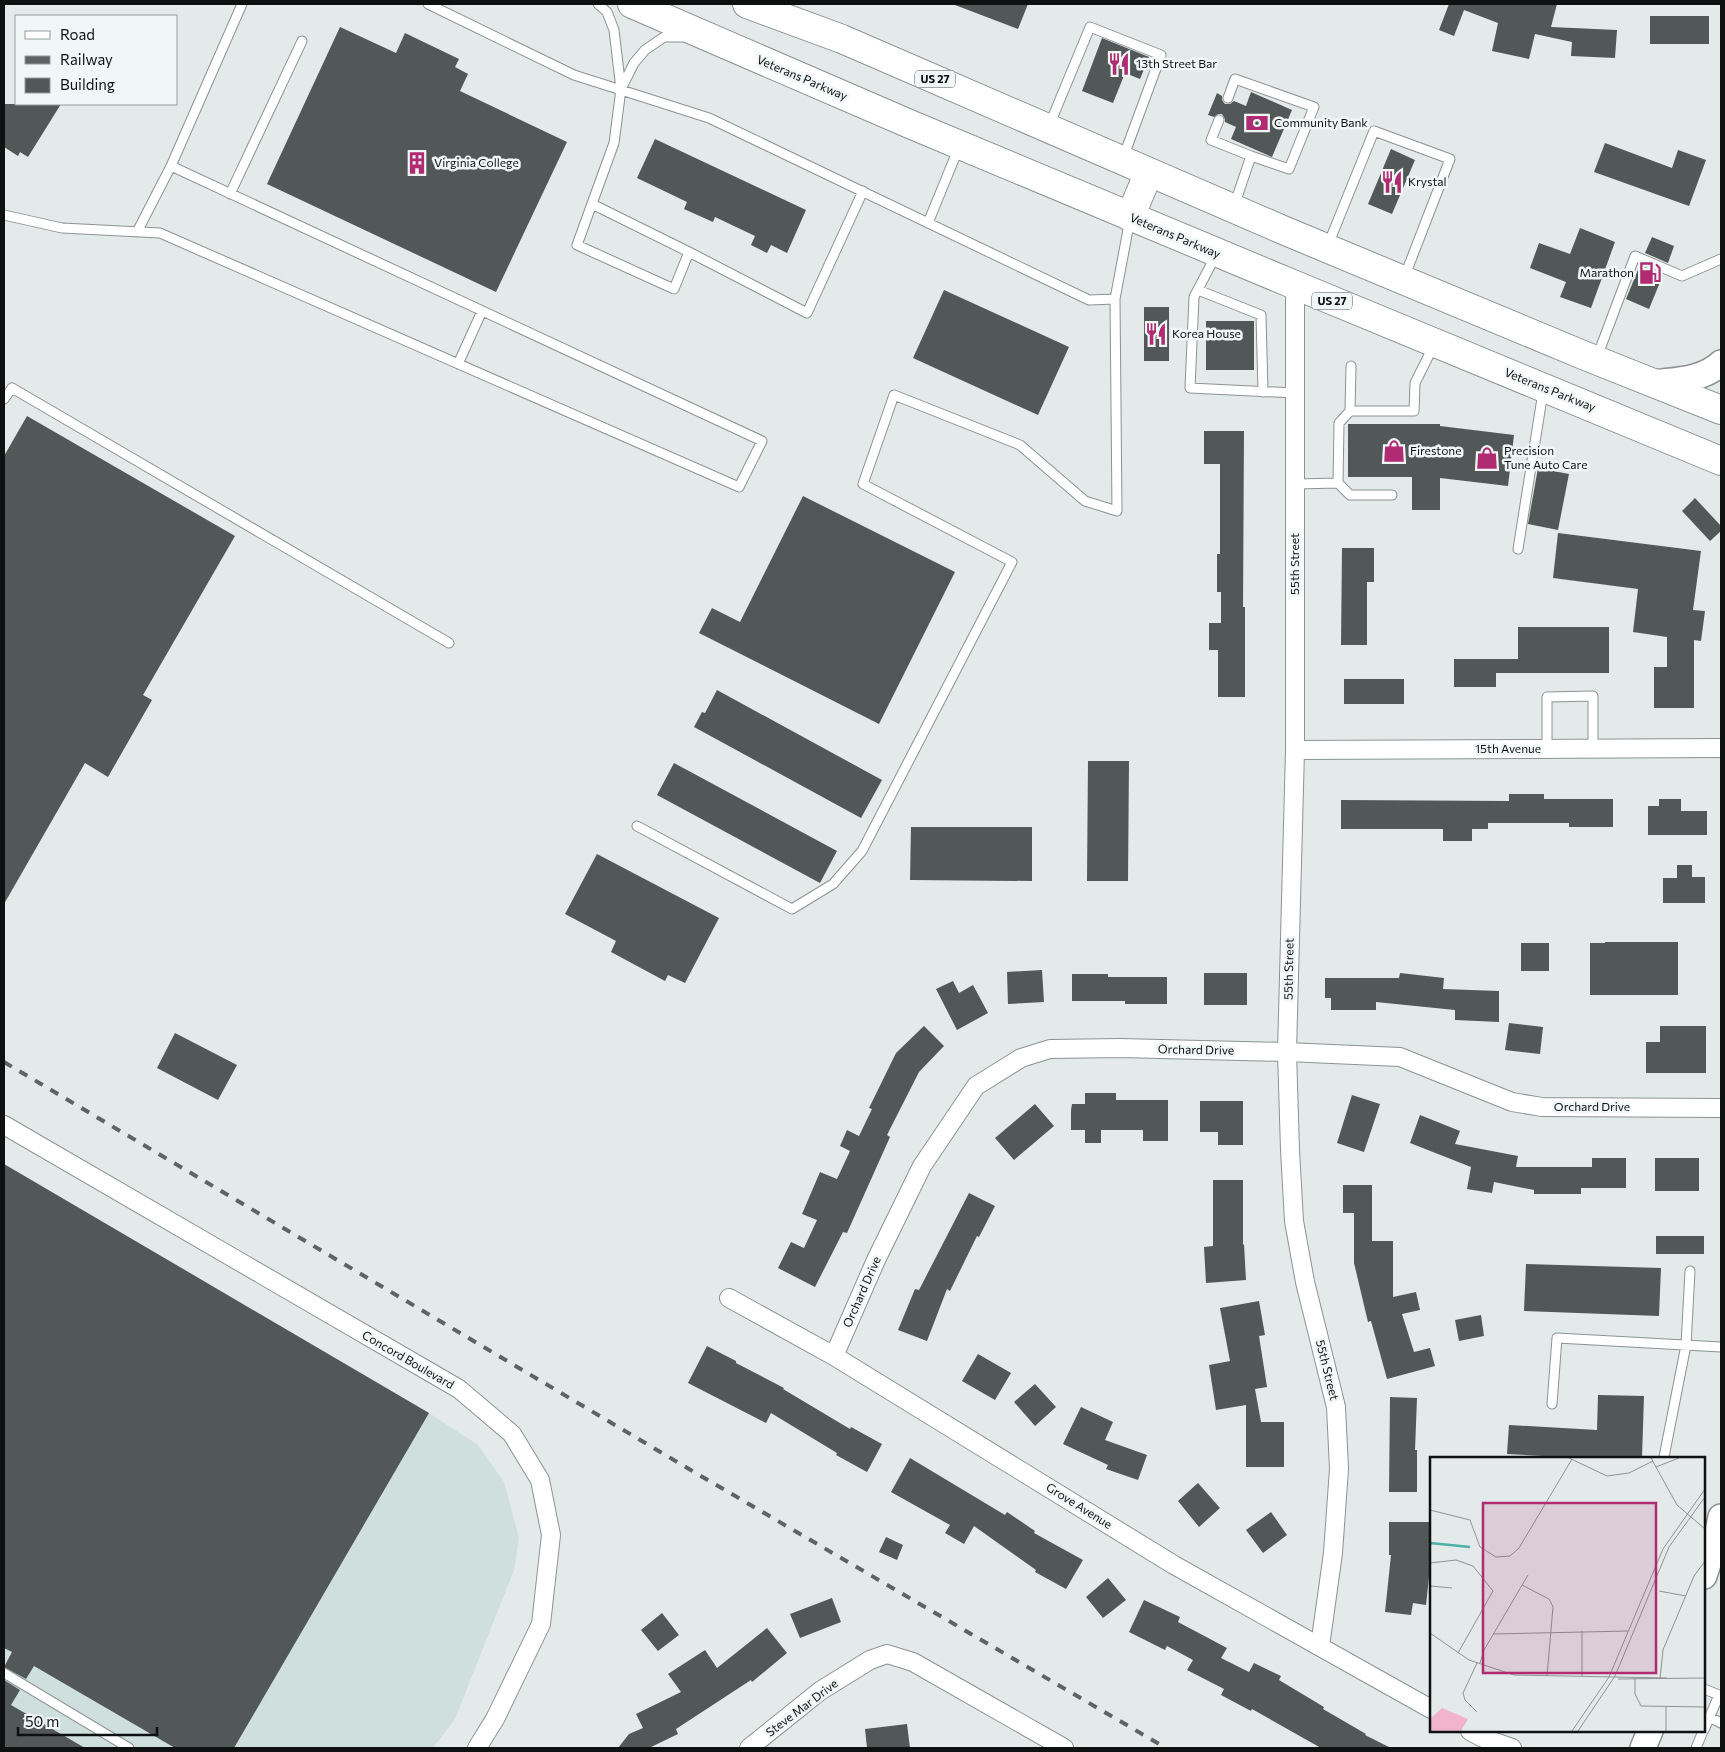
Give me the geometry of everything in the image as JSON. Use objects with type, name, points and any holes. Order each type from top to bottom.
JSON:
[{"type":"main road","name":"Veterans Parkway","points":[[632,4],[960,146],[1295,286],[1721,460]]},
{"type":"main road","name":"US 27","points":[[747,4],[842,38],[1233,209],[1721,410]]},
{"type":"main road","points":[[1130,217],[1149,172]]},
{"type":"main road","points":[[1653,383],[1696,377],[1721,363]]},
{"type":"main road","points":[[1705,1573],[1721,1517]]},
{"type":"main road","points":[[1643,1748],[1650,1732]]},
{"type":"street","name":"55th Street","points":[[1295,286],[1295,750],[1287,1052],[1294,1221],[1305,1282],[1336,1407],[1339,1469],[1333,1553],[1320,1646]]},
{"type":"street","name":"15th Avenue","points":[[1295,750],[1721,748]]},
{"type":"street","name":"Orchard Drive","points":[[834,1356],[876,1260],[922,1166],[976,1086],[1021,1058],[1050,1049],[1120,1048],[1400,1057],[1512,1102],[1542,1107],[1721,1108]]},
{"type":"street","name":"Concord Boulevard","points":[[4,1125],[458,1389],[512,1434],[540,1480],[551,1535],[541,1624],[495,1719],[477,1748]]},
{"type":"street","name":"Grove Avenue","points":[[729,1298],[834,1356],[1174,1565],[1430,1708]]},
{"type":"street","name":"Steve Mar Drive","points":[[749,1748],[820,1692],[870,1660],[887,1654],[913,1662],[1064,1748]]},
{"type":"street","points":[[1472,1732],[1512,1748]]},
{"type":"lane","points":[[137,232],[171,166],[242,4]]},
{"type":"lane","points":[[428,4],[574,75],[709,118],[1089,300],[1115,298]]},
{"type":"lane","points":[[598,4],[607,12],[614,30],[621,89],[614,143],[577,245],[674,289],[689,252]]},
{"type":"lane","points":[[1048,128],[1090,26],[1161,55],[1122,160]]},
{"type":"lane","points":[[621,89],[634,63],[645,50],[664,38],[706,37]]},
{"type":"lane","points":[[230,194],[302,41]]},
{"type":"lane","points":[[1219,120],[1211,140],[1251,156],[1289,168],[1314,107],[1235,79],[1228,98]]},
{"type":"lane","points":[[1326,248],[1374,131],[1450,159],[1403,280]]},
{"type":"lane","points":[[928,223],[960,146]]},
{"type":"lane","points":[[1233,209],[1251,156]]},
{"type":"lane","points":[[4,215],[62,228],[160,233],[739,487],[762,441],[171,166]]},
{"type":"lane","points":[[592,204],[807,313],[863,191]]},
{"type":"lane","points":[[637,826],[792,909],[833,884],[862,851],[1012,562],[863,484],[894,394],[1020,444],[1085,501],[1117,512],[1115,298],[1130,217]]},
{"type":"lane","points":[[1217,253],[1194,297],[1190,388],[1295,393]]},
{"type":"lane","points":[[1596,360],[1635,256],[1682,276],[1721,259]]},
{"type":"lane","points":[[1198,290],[1261,315],[1263,392]]},
{"type":"lane","points":[[458,364],[482,311]]},
{"type":"lane","points":[[1350,411],[1414,411],[1415,383],[1435,343]]},
{"type":"lane","points":[[1338,484],[1339,422],[1350,411],[1352,366]]},
{"type":"lane","points":[[1518,549],[1544,387]]},
{"type":"lane","points":[[4,399],[12,388],[449,642]]},
{"type":"lane","points":[[1295,484],[1338,484],[1350,495],[1392,495]]},
{"type":"lane","points":[[1547,749],[1547,697],[1593,696],[1593,749]]},
{"type":"lane","points":[[1664,1457],[1686,1345],[1690,1271]]},
{"type":"lane","points":[[1552,1404],[1557,1338],[1721,1348]]},
{"type":"lane","points":[[4,1673],[129,1748]]},
{"type":"lane","points":[[1705,1689],[1720,1693],[1705,1727]]},
{"type":"lane","points":[[1709,1717],[1721,1723]]},
{"type":"lane","points":[[1696,1748],[1703,1732]]},
{"type":"shaded area","points":[[4,1164],[429,1413],[478,1445],[504,1482],[519,1538],[514,1570],[455,1719],[433,1748],[4,1748]]},
{"type":"building","points":[[955,4],[1028,4],[1018,29]]},
{"type":"building","points":[[1449,4],[1557,4],[1551,27],[1617,30],[1615,58],[1571,56],[1572,42],[1535,34],[1529,59],[1492,51],[1498,23],[1464,10],[1454,36],[1439,30]]},
{"type":"building","points":[[1650,16],[1709,16],[1709,44],[1650,44]]},
{"type":"building","name":"Virginia College","points":[[340,27],[396,53],[405,33],[459,59],[455,67],[468,74],[460,91],[567,142],[496,292],[267,184]]},
{"type":"building","name":"13th Street Bar","points":[[1102,38],[1149,57],[1140,79],[1125,73],[1113,103],[1082,91]]},
{"type":"building","name":"Community Bank","points":[[1251,92],[1292,110],[1272,157],[1231,139],[1236,127],[1225,122],[1222,114],[1214,117],[1208,115],[1217,93],[1222,96],[1225,104],[1230,104],[1234,101],[1246,106]]},
{"type":"building","points":[[4,104],[60,105],[28,157],[20,152],[18,156],[4,147]]},
{"type":"building","points":[[655,139],[806,210],[787,253],[771,245],[767,253],[751,245],[755,236],[715,217],[713,222],[684,209],[687,202],[637,178]]},
{"type":"building","points":[[1605,143],[1672,168],[1678,150],[1706,160],[1689,206],[1594,172]]},
{"type":"building","name":"Krystal","points":[[1391,149],[1415,160],[1392,214],[1368,204]]},
{"type":"building","points":[[1580,228],[1615,242],[1591,308],[1560,297],[1566,282],[1530,268],[1539,243],[1570,254]]},
{"type":"building","points":[[1652,237],[1674,246],[1668,263],[1645,253]]},
{"type":"building","points":[[1640,265],[1663,275],[1649,309],[1626,299]]},
{"type":"building","points":[[944,290],[1069,347],[1038,415],[913,358]]},
{"type":"building","name":"Korea House","points":[[1144,307],[1169,307],[1169,361],[1144,361]]},
{"type":"building","points":[[1206,321],[1254,321],[1254,370],[1206,370]]},
{"type":"building","points":[[27,416],[235,536],[143,695],[152,700],[108,777],[85,763],[4,904],[4,456]]},
{"type":"building","name":"Firestone","points":[[1348,424],[1440,424],[1440,426],[1514,435],[1508,486],[1440,478],[1440,510],[1412,510],[1412,477],[1348,477]]},
{"type":"building","points":[[1204,431],[1244,431],[1243,607],[1245,607],[1245,697],[1218,697],[1218,650],[1209,650],[1209,623],[1221,623],[1221,592],[1217,592],[1217,554],[1220,554],[1220,464],[1204,464]]},
{"type":"building","points":[[1538,468],[1569,474],[1558,530],[1528,524]]},
{"type":"building","points":[[803,496],[955,572],[879,724],[699,633],[712,608],[740,622]]},
{"type":"building","points":[[1695,498],[1721,526],[1721,531],[1710,541],[1682,511]]},
{"type":"building","points":[[1558,533],[1701,551],[1693,610],[1705,611],[1701,641],[1694,640],[1694,708],[1654,708],[1654,667],[1667,667],[1667,637],[1633,632],[1638,589],[1553,578]]},
{"type":"building","points":[[1342,548],[1374,548],[1374,582],[1367,582],[1367,645],[1341,645]]},
{"type":"building","points":[[1518,627],[1609,627],[1609,673],[1496,673],[1496,687],[1454,687],[1454,659],[1518,659]]},
{"type":"building","points":[[1344,679],[1404,679],[1404,704],[1344,704]]},
{"type":"building","points":[[717,690],[882,780],[861,818],[694,727],[702,712],[705,713]]},
{"type":"building","points":[[1088,761],[1129,761],[1128,881],[1087,881]]},
{"type":"building","points":[[674,763],[837,851],[820,883],[657,795]]},
{"type":"building","points":[[1509,794],[1544,794],[1544,799],[1613,799],[1613,827],[1569,827],[1569,823],[1488,823],[1488,829],[1472,829],[1472,841],[1443,841],[1443,829],[1341,829],[1341,800],[1509,801]]},
{"type":"building","points":[[1659,799],[1681,799],[1681,811],[1707,811],[1707,835],[1648,835],[1648,806],[1659,806]]},
{"type":"building","points":[[911,827],[1032,827],[1032,881],[910,880]]},
{"type":"building","points":[[597,854],[719,918],[685,983],[668,975],[665,981],[611,952],[616,941],[565,914]]},
{"type":"building","points":[[1677,865],[1692,865],[1692,877],[1705,877],[1705,903],[1663,903],[1663,878],[1677,878]]},
{"type":"building","points":[[1678,942],[1678,995],[1590,995],[1590,943]]},
{"type":"building","points":[[1521,943],[1549,943],[1549,971],[1521,971]]},
{"type":"building","points":[[1042,970],[1044,1002],[1008,1004],[1007,972]]},
{"type":"building","points":[[1204,973],[1247,973],[1247,1005],[1204,1005]]},
{"type":"building","points":[[1400,973],[1444,978],[1443,989],[1499,991],[1499,1022],[1455,1020],[1455,1010],[1376,1002],[1376,1010],[1331,1010],[1331,998],[1325,998],[1325,978],[1399,978]]},
{"type":"building","points":[[1072,974],[1108,974],[1108,977],[1167,977],[1167,1004],[1125,1004],[1125,1001],[1072,1001]]},
{"type":"building","points":[[953,981],[959,993],[973,985],[988,1013],[957,1030],[936,989]]},
{"type":"building","points":[[1509,1023],[1543,1027],[1540,1054],[1505,1050]]},
{"type":"building","points":[[924,1026],[944,1046],[919,1072],[887,1135],[890,1137],[847,1233],[843,1232],[815,1287],[778,1268],[791,1242],[804,1248],[817,1220],[802,1214],[820,1172],[837,1179],[850,1151],[840,1146],[847,1130],[859,1136],[872,1109],[869,1108],[896,1053]]},
{"type":"building","points":[[1660,1026],[1706,1026],[1706,1073],[1646,1073],[1646,1042],[1660,1042]]},
{"type":"building","points":[[175,1033],[237,1065],[218,1100],[157,1068]]},
{"type":"building","points":[[1085,1093],[1116,1093],[1116,1100],[1168,1100],[1168,1141],[1143,1141],[1143,1130],[1101,1130],[1101,1143],[1085,1143],[1085,1130],[1071,1130],[1071,1110],[1072,1104],[1085,1104]]},
{"type":"building","points":[[1352,1095],[1380,1104],[1364,1152],[1337,1143]]},
{"type":"building","points":[[1200,1101],[1243,1101],[1243,1145],[1218,1145],[1218,1132],[1200,1132]]},
{"type":"building","points":[[1035,1104],[1054,1126],[1014,1160],[995,1138]]},
{"type":"building","points":[[1420,1115],[1460,1131],[1455,1144],[1518,1156],[1516,1167],[1592,1167],[1592,1158],[1626,1158],[1626,1188],[1581,1188],[1581,1194],[1534,1194],[1534,1190],[1494,1182],[1492,1193],[1467,1189],[1471,1167],[1410,1143]]},
{"type":"building","points":[[1655,1158],[1699,1158],[1699,1191],[1655,1191]]},
{"type":"building","points":[[4,1164],[429,1413],[234,1748],[175,1748],[34,1666],[26,1679],[4,1667],[12,1652],[4,1648]]},
{"type":"building","points":[[1213,1180],[1243,1180],[1243,1245],[1246,1280],[1206,1283],[1204,1247],[1213,1246]]},
{"type":"building","points":[[1343,1185],[1372,1185],[1372,1241],[1393,1241],[1393,1297],[1416,1292],[1420,1310],[1402,1314],[1414,1352],[1430,1348],[1435,1366],[1387,1379],[1371,1321],[1368,1322],[1354,1263],[1354,1213],[1343,1213]]},
{"type":"building","points":[[969,1193],[995,1206],[979,1237],[977,1236],[950,1291],[947,1289],[927,1341],[898,1330],[915,1289],[919,1290]]},
{"type":"building","points":[[1656,1236],[1704,1236],[1704,1254],[1656,1254]]},
{"type":"building","points":[[1526,1264],[1661,1268],[1659,1316],[1524,1311]]},
{"type":"building","points":[[1259,1301],[1265,1335],[1259,1336],[1267,1387],[1255,1389],[1261,1422],[1284,1422],[1284,1467],[1246,1467],[1246,1405],[1216,1410],[1209,1365],[1230,1361],[1220,1308]]},
{"type":"building","points":[[1481,1315],[1484,1336],[1459,1341],[1455,1320]]},
{"type":"building","points":[[707,1346],[784,1388],[850,1429],[851,1427],[882,1444],[867,1472],[836,1455],[837,1453],[771,1413],[766,1423],[688,1383]]},
{"type":"building","points":[[978,1354],[1011,1373],[995,1400],[962,1381]]},
{"type":"building","points":[[1035,1384],[1056,1407],[1035,1426],[1014,1402]]},
{"type":"building","points":[[1598,1395],[1644,1396],[1642,1457],[1563,1457],[1507,1454],[1509,1425],[1597,1430]]},
{"type":"building","points":[[1390,1397],[1417,1398],[1415,1450],[1417,1450],[1417,1492],[1389,1492]]},
{"type":"building","points":[[1081,1407],[1113,1422],[1105,1440],[1147,1455],[1138,1480],[1106,1469],[1108,1465],[1063,1444]]},
{"type":"building","points":[[910,1458],[1005,1515],[1007,1512],[1035,1531],[1034,1533],[1083,1560],[1066,1589],[1035,1572],[1036,1570],[974,1526],[964,1544],[945,1533],[950,1525],[891,1492]]},
{"type":"building","points":[[1198,1483],[1220,1508],[1199,1527],[1178,1501]]},
{"type":"building","points":[[1271,1512],[1287,1535],[1263,1553],[1246,1530]]},
{"type":"building","points":[[1389,1522],[1430,1522],[1430,1567],[1426,1605],[1413,1603],[1411,1615],[1385,1612],[1391,1555],[1389,1555]]},
{"type":"building","points":[[886,1537],[903,1545],[897,1560],[879,1552]]},
{"type":"building","points":[[1108,1578],[1126,1600],[1103,1618],[1086,1597]]},
{"type":"building","points":[[832,1598],[841,1622],[800,1638],[790,1614]]},
{"type":"building","points":[[1144,1600],[1180,1617],[1178,1622],[1227,1648],[1221,1658],[1249,1672],[1254,1663],[1281,1676],[1279,1680],[1324,1707],[1323,1709],[1365,1735],[1391,1748],[1321,1748],[1252,1709],[1251,1711],[1221,1695],[1224,1689],[1187,1670],[1193,1660],[1167,1646],[1165,1650],[1129,1632]]},
{"type":"building","points":[[662,1613],[679,1635],[658,1651],[641,1630]]},
{"type":"building","points":[[767,1628],[787,1653],[752,1682],[751,1680],[676,1729],[678,1734],[649,1748],[618,1748],[629,1734],[643,1728],[636,1714],[681,1692],[668,1674],[705,1650],[717,1668]]},
{"type":"building","points":[[4,1680],[20,1690],[11,1705],[85,1748],[4,1748]]},
{"type":"building","points":[[907,1724],[910,1748],[867,1748],[865,1729]]},
{"type":"railway","points":[[4,1062],[689,1469],[1166,1748]]},
{"type":"place","name":"13th Street Bar","points":[[1119,64]]},
{"type":"place","name":"Community Bank","points":[[1257,123]]},
{"type":"place","name":"Virginia College","points":[[417,163]]},
{"type":"place","name":"Krystal","points":[[1392,182]]},
{"type":"place","name":"Marathon","points":[[1650,273]]},
{"type":"place","name":"Korea House","points":[[1156,334]]},
{"type":"place","name":"Firestone","points":[[1394,451]]},
{"type":"place","name":"Precision Tune Auto Care","points":[[1487,458]]}]
